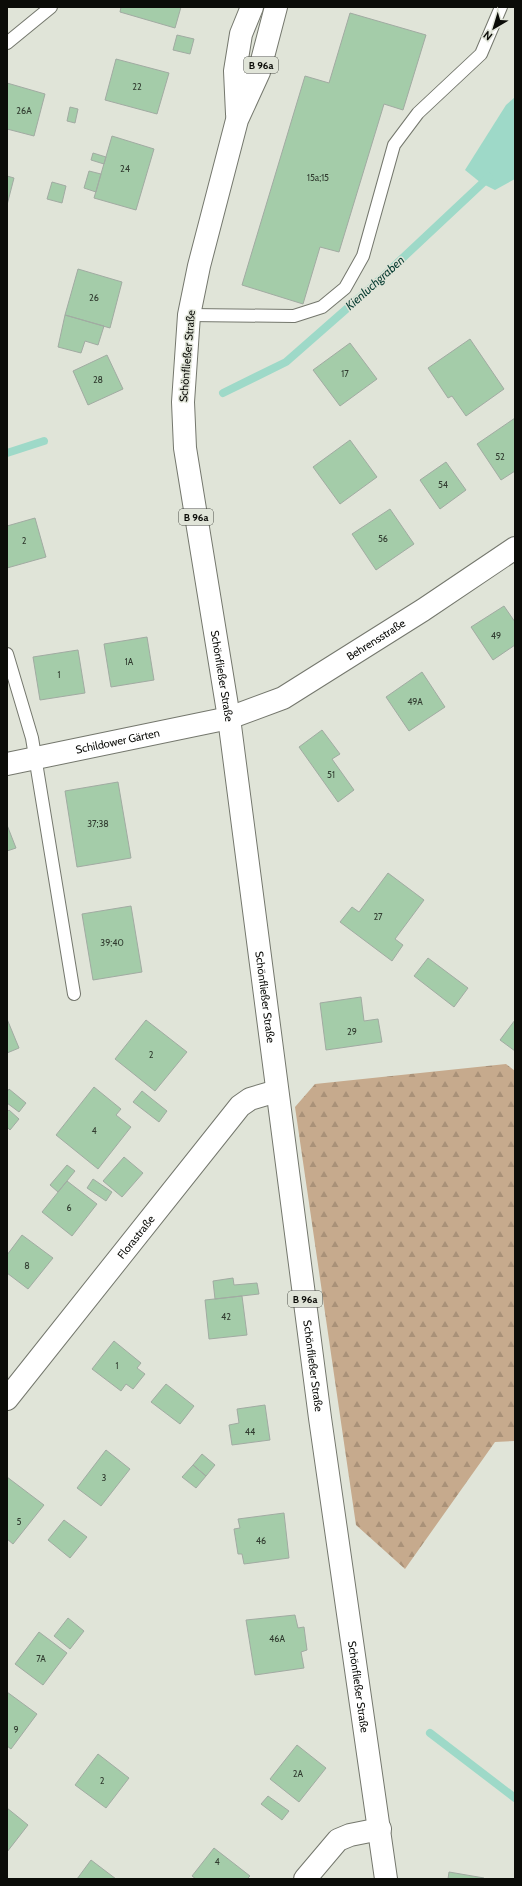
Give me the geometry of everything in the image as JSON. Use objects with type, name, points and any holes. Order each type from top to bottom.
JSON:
[{"type":"main road","name":"Schönfließer Straße","points":[[237,120],[235,71],[241,34],[252,7]]},
{"type":"main road","name":"Schönfließer Straße","points":[[276,7],[259,72],[237,120],[199,266],[189,315],[183,402],[184,448],[229,718],[319,1410],[386,1879]]},
{"type":"main road","name":"Behrensstraße","points":[[229,718],[283,698],[423,610],[515,548]]},
{"type":"main road","name":"Schildower Gärten","points":[[7,764],[229,718]]},
{"type":"main road","name":"Florastraße","points":[[7,1399],[240,1106],[250,1099],[277,1091]]},
{"type":"main road","points":[[305,1879],[338,1840],[350,1835],[380,1830]]},
{"type":"lane","points":[[7,43],[51,7]]},
{"type":"lane","points":[[189,315],[294,316],[322,307],[344,288],[363,256],[394,145],[418,113],[481,54],[501,7]]},
{"type":"lane","points":[[7,654],[32,738],[36,757],[74,994]]},
{"type":"green space","points":[[506,1064],[515,1071],[515,1441],[495,1442],[405,1569],[356,1525],[295,1107],[315,1084]]},
{"type":"water","points":[[515,97],[515,179],[495,190],[481,183],[465,170],[506,105]]},
{"type":"building","points":[[121,7],[181,7],[175,28],[120,12]]},
{"type":"building","points":[[350,13],[426,35],[403,110],[384,104],[339,252],[320,247],[303,304],[242,285],[305,76],[329,83]]},
{"type":"building","points":[[177,35],[194,39],[190,54],[173,50]]},
{"type":"building","points":[[116,59],[169,73],[157,114],[105,100]]},
{"type":"building","points":[[7,83],[45,94],[34,136],[7,129]]},
{"type":"building","points":[[70,107],[78,109],[75,123],[67,121]]},
{"type":"building","points":[[112,136],[154,149],[136,210],[94,198]]},
{"type":"building","points":[[93,153],[106,157],[104,164],[91,160]]},
{"type":"building","points":[[89,171],[101,174],[96,192],[84,188]]},
{"type":"building","points":[[7,176],[14,178],[7,205]]},
{"type":"building","points":[[52,182],[66,186],[62,203],[47,199]]},
{"type":"building","points":[[78,269],[122,282],[110,328],[65,315]]},
{"type":"building","points":[[65,315],[104,326],[98,345],[85,341],[81,353],[58,347]]},
{"type":"building","points":[[470,339],[504,389],[466,416],[452,396],[448,398],[428,368]]},
{"type":"building","points":[[350,343],[377,379],[340,406],[313,370]]},
{"type":"building","points":[[107,355],[123,389],[88,405],[73,371]]},
{"type":"building","points":[[515,418],[515,471],[501,480],[477,444]]},
{"type":"building","points":[[350,440],[377,477],[340,504],[313,467]]},
{"type":"building","points":[[446,462],[466,490],[440,509],[420,480]]},
{"type":"building","points":[[390,509],[414,544],[376,570],[352,534]]},
{"type":"building","points":[[35,518],[46,557],[7,568],[7,526]]},
{"type":"building","points":[[504,606],[515,622],[515,645],[493,660],[471,627]]},
{"type":"building","points":[[147,637],[154,680],[111,687],[104,644]]},
{"type":"building","points":[[78,650],[85,693],[40,700],[33,657]]},
{"type":"building","points":[[422,672],[445,707],[409,731],[386,697]]},
{"type":"building","points":[[322,730],[340,754],[332,759],[354,790],[338,802],[299,747]]},
{"type":"building","points":[[118,782],[131,858],[77,867],[65,791]]},
{"type":"building","points":[[7,825],[16,848],[7,851]]},
{"type":"building","points":[[388,873],[424,900],[395,939],[403,945],[392,961],[340,922],[352,907],[359,912]]},
{"type":"building","points":[[131,906],[142,972],[93,980],[82,914]]},
{"type":"building","points":[[428,958],[468,988],[454,1007],[414,976]]},
{"type":"building","points":[[361,997],[364,1021],[378,1019],[382,1042],[326,1050],[320,1003]]},
{"type":"building","points":[[7,1019],[19,1048],[7,1053]]},
{"type":"building","points":[[146,1020],[187,1052],[155,1091],[115,1059]]},
{"type":"building","points":[[515,1020],[515,1051],[500,1040]]},
{"type":"building","points":[[94,1087],[121,1109],[116,1115],[131,1127],[98,1169],[56,1135]]},
{"type":"building","points":[[9,1089],[26,1103],[19,1112],[7,1103],[7,1092]]},
{"type":"building","points":[[142,1091],[167,1111],[159,1122],[133,1102]]},
{"type":"building","points":[[9,1110],[19,1119],[10,1130],[7,1127],[7,1112]]},
{"type":"building","points":[[124,1157],[143,1173],[122,1197],[103,1181]]},
{"type":"building","points":[[67,1165],[75,1171],[58,1192],[50,1185]]},
{"type":"building","points":[[93,1179],[112,1192],[106,1201],[87,1188]]},
{"type":"building","points":[[67,1181],[97,1204],[72,1236],[42,1212]]},
{"type":"building","points":[[22,1235],[53,1258],[28,1289],[7,1273],[7,1255]]},
{"type":"building","points":[[233,1278],[234,1285],[257,1283],[259,1294],[215,1299],[213,1281]]},
{"type":"building","points":[[242,1296],[247,1335],[209,1339],[205,1300]]},
{"type":"building","points":[[114,1341],[141,1363],[137,1368],[145,1374],[133,1389],[126,1384],[121,1391],[92,1369]]},
{"type":"building","points":[[166,1384],[194,1406],[180,1424],[151,1402]]},
{"type":"building","points":[[265,1405],[270,1440],[232,1445],[229,1425],[239,1423],[237,1409]]},
{"type":"building","points":[[106,1450],[130,1469],[101,1506],[77,1488]]},
{"type":"building","points":[[202,1454],[215,1465],[206,1476],[193,1465]]},
{"type":"building","points":[[193,1465],[206,1476],[196,1488],[182,1477]]},
{"type":"building","points":[[7,1477],[44,1505],[13,1544],[7,1539]]},
{"type":"building","points":[[284,1513],[289,1558],[244,1564],[242,1554],[238,1554],[234,1529],[240,1528],[238,1519]]},
{"type":"building","points":[[64,1520],[87,1537],[70,1558],[48,1540]]},
{"type":"building","points":[[295,1615],[298,1628],[304,1627],[307,1650],[301,1652],[304,1668],[255,1675],[246,1620]]},
{"type":"building","points":[[68,1618],[84,1631],[70,1649],[54,1636]]},
{"type":"building","points":[[39,1632],[67,1653],[43,1685],[15,1664]]},
{"type":"building","points":[[7,1692],[37,1714],[11,1749],[7,1746]]},
{"type":"building","points":[[297,1745],[326,1768],[299,1802],[270,1779]]},
{"type":"building","points":[[98,1754],[129,1778],[106,1808],[75,1785]]},
{"type":"building","points":[[268,1796],[289,1811],[282,1820],[261,1804]]},
{"type":"building","points":[[7,1808],[28,1825],[7,1852]]},
{"type":"building","points":[[214,1848],[250,1876],[247,1879],[196,1879],[192,1876]]},
{"type":"building","points":[[91,1860],[116,1879],[77,1879]]},
{"type":"building","points":[[449,1872],[484,1878],[484,1879],[448,1879]]},
{"type":"waterway","name":"Kienluchgraben","points":[[223,393],[286,362],[376,283],[489,177]]},
{"type":"waterway","name":"Kienluchgraben","points":[[7,453],[44,441]]},
{"type":"waterway","points":[[430,1733],[515,1798]]}]
